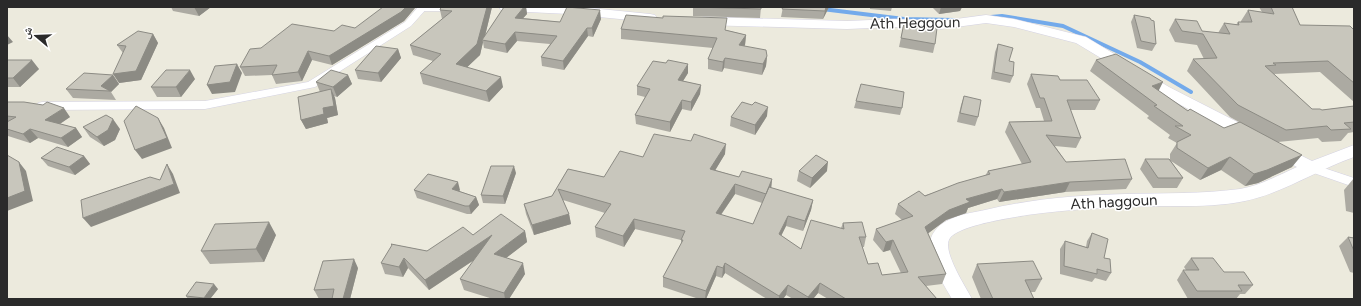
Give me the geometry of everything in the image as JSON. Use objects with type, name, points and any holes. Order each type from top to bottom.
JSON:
[{"type":"street","points":[[30,106],[205,105],[311,86],[408,24],[423,7],[476,7]]},
{"type":"street","points":[[506,7],[569,10],[663,20]]},
{"type":"street","name":"Ath Heggoun","points":[[693,21],[832,24],[894,23],[941,25],[986,19],[1014,22],[1081,40],[1164,90],[1312,168]]},
{"type":"street","name":"Ath haggoun","points":[[962,299],[944,263],[939,249],[940,239],[948,229],[960,223],[1007,211],[1069,204],[1129,200],[1222,198],[1262,189],[1354,151]]},
{"type":"street","points":[[1312,168],[1354,183]]},
{"type":"building","points":[[383,7],[406,7],[401,12],[329,56],[308,51],[298,72],[272,75],[277,65],[240,67],[250,49],[261,48],[292,24],[334,31],[342,25],[355,28]]},
{"type":"building","points":[[441,7],[487,7],[477,44],[456,64],[501,77],[486,91],[420,73],[441,54],[410,45],[452,11],[440,10]]},
{"type":"building","points":[[504,7],[524,7],[515,18],[560,22],[567,7],[600,10],[592,28],[587,28],[563,61],[541,57],[557,36],[515,32],[505,44],[482,40]]},
{"type":"building","points":[[693,7],[761,7],[761,9]]},
{"type":"building","points":[[783,7],[826,7],[825,11],[782,9]]},
{"type":"building","points":[[1271,7],[1292,7],[1300,25],[1350,26],[1354,30],[1354,83],[1328,61],[1273,63],[1276,65],[1265,66],[1312,109],[1322,110],[1354,106],[1354,122],[1344,123],[1351,129],[1331,130],[1327,126],[1286,130],[1238,105],[1193,59],[1217,58],[1203,34],[1182,31],[1175,19],[1197,21],[1202,31],[1230,34],[1224,23],[1239,25],[1238,22],[1252,22],[1248,10],[1274,14]]},
{"type":"building","points":[[626,15],[663,18],[663,16],[727,18],[725,30],[746,35],[739,45],[766,50],[767,56],[763,64],[725,58],[723,62],[708,59],[717,38],[621,29]]},
{"type":"building","points":[[1134,15],[1150,18],[1154,21],[1156,44],[1141,41]]},
{"type":"building","points":[[904,23],[937,28],[935,44],[901,38]]},
{"type":"building","points":[[138,31],[153,34],[136,71],[113,74],[126,46],[117,45]]},
{"type":"building","points":[[998,44],[1013,48],[1009,61],[1014,62],[1013,76],[994,72]]},
{"type":"building","points":[[376,46],[398,49],[378,73],[355,70]]},
{"type":"building","points":[[1116,54],[1163,82],[1152,86],[1188,111],[1190,109],[1224,128],[1240,122],[1302,155],[1254,174],[1230,157],[1208,168],[1177,148],[1177,142],[1191,135],[1175,126],[1183,126],[1154,106],[1157,105],[1096,60]]},
{"type":"building","points":[[7,60],[32,60],[13,78],[7,78]]},
{"type":"building","points":[[668,60],[688,64],[678,80],[701,85],[691,102],[682,100],[670,122],[635,115],[650,89],[637,86],[653,61],[666,63]]},
{"type":"building","points":[[237,64],[230,82],[207,85],[215,66]]},
{"type":"building","points":[[166,70],[190,70],[176,87],[151,87]]},
{"type":"building","points":[[331,70],[348,75],[333,87],[316,82]]},
{"type":"building","points":[[84,73],[113,75],[101,86],[110,91],[66,89]]},
{"type":"building","points":[[1031,74],[1058,76],[1060,80],[1087,80],[1100,100],[1067,100],[1081,138],[1046,135],[1066,162],[1125,159],[1132,179],[1070,182],[1004,192],[1002,189],[966,199],[970,202],[949,210],[925,227],[946,274],[918,277],[937,299],[846,299],[820,283],[808,297],[788,285],[779,296],[725,263],[723,268],[717,266],[706,291],[663,277],[683,240],[681,240],[685,231],[634,219],[623,236],[595,227],[611,204],[558,189],[569,214],[532,225],[524,204],[552,196],[568,169],[604,177],[620,151],[643,157],[654,134],[691,141],[694,134],[726,144],[710,169],[739,177],[742,171],[772,179],[766,193],[769,187],[813,200],[805,221],[788,216],[779,234],[801,249],[811,220],[844,229],[843,223],[862,222],[866,237],[859,237],[868,264],[878,263],[882,275],[908,272],[893,240],[886,242],[876,229],[913,216],[898,204],[919,191],[925,196],[958,183],[990,174],[988,171],[1031,162],[1009,122],[1052,121],[1044,98],[1040,98]],"holes":[[[735,184],[766,194],[753,224],[716,213]]]},
{"type":"building","points":[[861,84],[904,92],[902,108],[856,101]]},
{"type":"building","points":[[331,89],[334,106],[323,108],[324,114],[301,120],[298,97]]},
{"type":"building","points":[[964,96],[981,100],[978,117],[960,113]]},
{"type":"building","points":[[7,102],[24,102],[43,105],[47,102],[64,108],[45,120],[76,128],[61,138],[30,129],[23,134],[7,129],[7,122],[16,117],[7,116]]},
{"type":"building","points":[[742,102],[752,105],[755,102],[768,107],[755,125],[731,117]]},
{"type":"building","points":[[136,106],[158,118],[167,138],[135,150],[124,121]]},
{"type":"building","points":[[106,115],[113,119],[108,130],[97,137],[83,127]]},
{"type":"building","points":[[57,147],[84,156],[69,167],[41,158]]},
{"type":"building","points":[[7,155],[19,162],[25,191],[7,198]]},
{"type":"building","points":[[816,155],[828,162],[812,178],[799,171]]},
{"type":"building","points":[[1145,159],[1169,159],[1183,178],[1158,178]]},
{"type":"building","points":[[167,164],[174,184],[83,218],[81,200],[150,177],[160,180]]},
{"type":"building","points":[[491,166],[514,166],[503,196],[481,195]]},
{"type":"building","points":[[428,174],[458,182],[452,189],[476,197],[469,206],[465,206],[414,190]]},
{"type":"building","points":[[501,214],[525,231],[494,254],[523,263],[504,293],[460,279],[492,235],[425,280],[404,258],[399,267],[381,263],[392,245],[391,244],[427,251],[463,227],[473,235]]},
{"type":"building","points":[[269,222],[256,249],[201,251],[215,224]]},
{"type":"building","points":[[1092,233],[1108,239],[1104,258],[1110,259],[1111,273],[1097,269],[1097,274],[1064,266],[1065,241],[1088,248]]},
{"type":"building","points":[[1348,237],[1354,238],[1354,251]]},
{"type":"building","points":[[1191,258],[1213,258],[1224,272],[1244,272],[1253,285],[1238,285],[1242,291],[1197,291],[1183,270],[1199,270]]},
{"type":"building","points":[[354,259],[343,299],[332,299],[334,289],[314,290],[323,261]]},
{"type":"building","points":[[1033,261],[1042,279],[1025,280],[1034,299],[993,299],[977,264]]},
{"type":"building","points":[[196,282],[214,284],[204,298],[186,296]]},
{"type":"waterway","points":[[822,9],[904,19],[954,20]]},
{"type":"waterway","points":[[991,17],[1002,16],[1063,26],[1140,62],[1191,92]]}]
